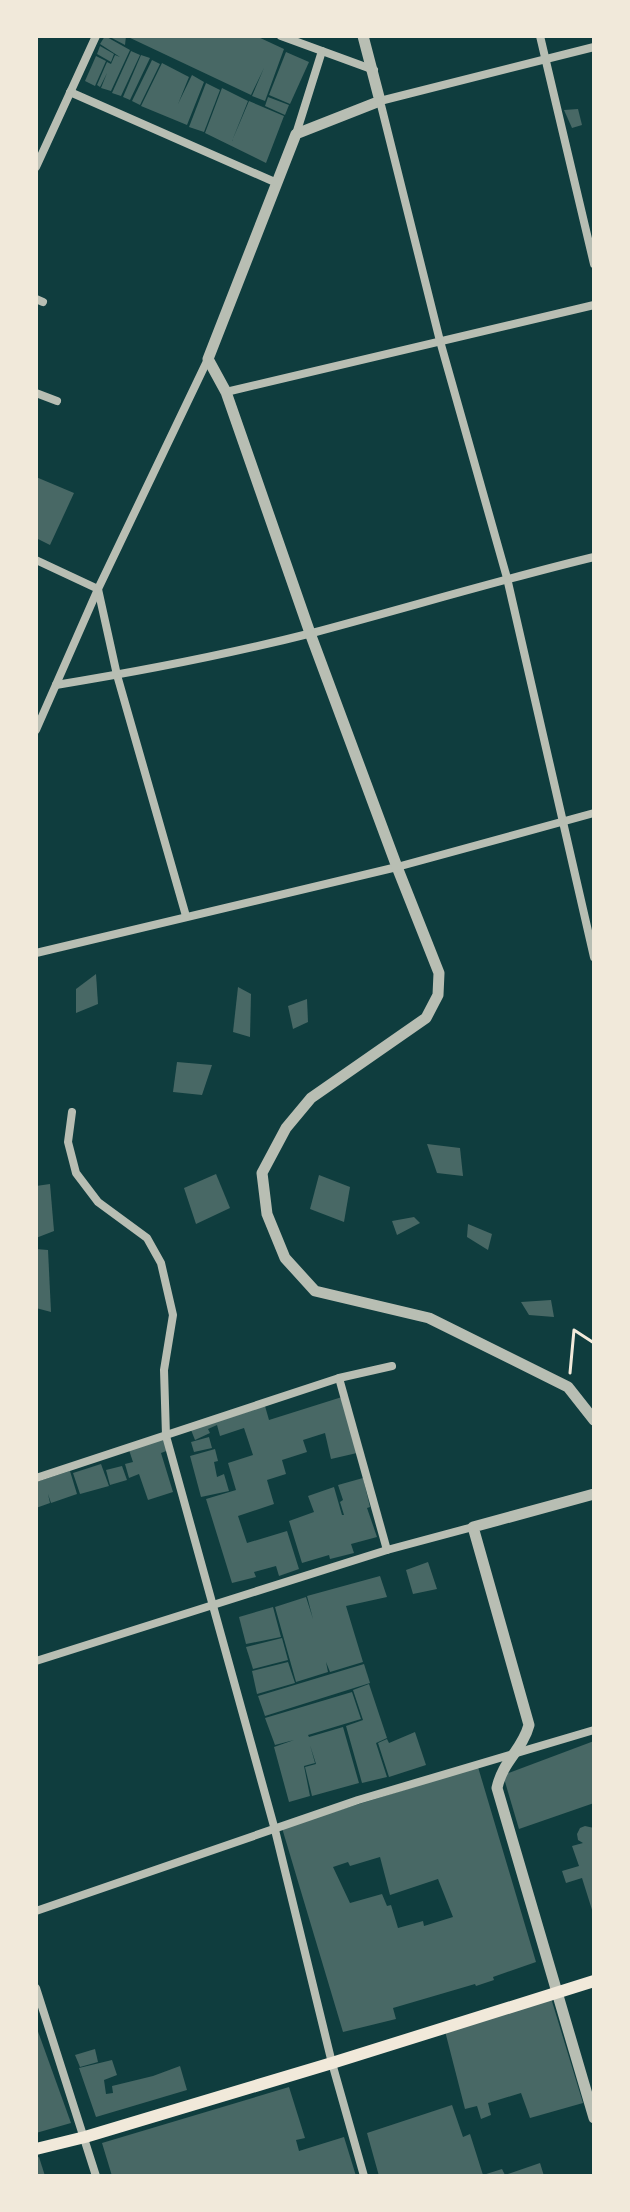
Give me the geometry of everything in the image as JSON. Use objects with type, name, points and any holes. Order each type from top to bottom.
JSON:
[{"type":"main road","points":[[36,2149],[332,2063],[594,1981]]},
{"type":"street","points":[[36,167],[96,36]]},
{"type":"street","points":[[281,36],[374,70]]},
{"type":"street","points":[[363,36],[440,341],[507,578],[594,957]]},
{"type":"street","points":[[540,36],[594,264]]},
{"type":"street","points":[[296,134],[380,101],[594,47]]},
{"type":"street","points":[[36,730],[40,713],[56,685],[98,589],[208,359],[296,134],[322,51]]},
{"type":"street","points":[[70,92],[277,183]]},
{"type":"street","points":[[226,392],[594,305]]},
{"type":"street","points":[[208,359],[226,392],[310,633],[439,973],[438,995],[426,1018],[311,1098],[286,1128],[262,1173],[267,1214],[285,1258],[315,1291],[429,1318],[568,1387],[594,1420]]},
{"type":"street","points":[[36,393],[57,401]]},
{"type":"street","points":[[56,685],[117,675],[310,633],[594,557]]},
{"type":"street","points":[[36,560],[98,589]]},
{"type":"street","points":[[98,589],[117,675],[186,916]]},
{"type":"street","points":[[36,953],[397,867],[594,813]]},
{"type":"street","points":[[72,1112],[68,1142],[76,1173],[98,1202],[147,1238],[161,1263],[173,1315],[164,1370],[166,1436],[275,1830],[332,2063],[364,2176]]},
{"type":"street","points":[[36,1478],[339,1378],[392,1366]]},
{"type":"street","points":[[339,1378],[387,1550]]},
{"type":"street","points":[[36,1661],[387,1550],[594,1494]]},
{"type":"street","points":[[473,1527],[529,1725],[525,1738],[501,1772],[497,1788],[594,2118]]},
{"type":"street","points":[[36,1911],[358,1800],[594,1730]]},
{"type":"street","points":[[36,1988],[96,2176]]},
{"type":"path","points":[[568,1387],[574,1330],[594,1343]]},
{"type":"building","points":[[105,36],[130,50],[111,91],[101,88],[107,73],[100,87],[97,85],[107,62],[111,64],[115,55],[120,57],[100,44]]},
{"type":"building","points":[[108,36],[126,36],[125,45]]},
{"type":"building","points":[[126,36],[256,36],[284,49],[265,101],[252,96],[264,68],[251,95]]},
{"type":"building","points":[[100,46],[114,54],[111,62],[97,54]]},
{"type":"building","points":[[131,51],[140,55],[121,96],[112,93]]},
{"type":"building","points":[[286,52],[309,62],[290,104],[269,95]]},
{"type":"building","points":[[141,55],[150,58],[130,100],[123,97]]},
{"type":"building","points":[[96,56],[106,61],[95,86],[85,81]]},
{"type":"building","points":[[152,60],[160,64],[140,105],[132,101]]},
{"type":"building","points":[[162,63],[189,77],[178,104],[192,75],[204,82],[187,125],[141,106]]},
{"type":"building","points":[[206,83],[220,90],[204,132],[189,127]]},
{"type":"building","points":[[222,88],[248,101],[232,141],[249,101],[284,116],[266,163],[205,133]]},
{"type":"building","points":[[268,97],[289,105],[285,115],[265,106]]},
{"type":"building","points":[[578,109],[582,125],[572,128],[564,110]]},
{"type":"building","points":[[36,477],[74,493],[50,545],[36,538]]},
{"type":"building","points":[[96,974],[98,1004],[76,1013],[76,989]]},
{"type":"building","points":[[238,987],[251,994],[250,1037],[233,1032]]},
{"type":"building","points":[[307,999],[308,1022],[293,1029],[288,1006]]},
{"type":"building","points":[[177,1062],[212,1065],[202,1095],[173,1092]]},
{"type":"building","points":[[427,1144],[460,1148],[463,1176],[437,1173]]},
{"type":"building","points":[[216,1174],[230,1208],[196,1224],[184,1188]]},
{"type":"building","points":[[319,1175],[350,1187],[344,1222],[310,1209]]},
{"type":"building","points":[[50,1184],[54,1231],[36,1238],[36,1186]]},
{"type":"building","points":[[414,1217],[420,1223],[397,1235],[392,1221]]},
{"type":"building","points":[[468,1224],[492,1234],[488,1250],[467,1237]]},
{"type":"building","points":[[36,1249],[48,1250],[51,1312],[36,1308]]},
{"type":"building","points":[[551,1300],[554,1317],[529,1315],[521,1302]]},
{"type":"building","points":[[342,1397],[357,1453],[331,1459],[325,1433],[303,1440],[307,1452],[282,1460],[286,1474],[267,1480],[274,1504],[238,1516],[247,1543],[287,1531],[299,1569],[279,1576],[276,1566],[254,1572],[256,1577],[232,1583],[206,1499],[236,1490],[228,1463],[253,1455],[244,1428],[220,1436],[217,1425],[208,1429],[210,1433],[195,1440],[191,1430],[265,1406],[269,1420]]},
{"type":"building","points":[[209,1437],[212,1448],[194,1452],[191,1442]]},
{"type":"building","points":[[165,1438],[169,1450],[161,1453],[173,1492],[148,1500],[139,1474],[129,1478],[125,1464],[133,1462],[129,1450]]},
{"type":"building","points":[[215,1449],[217,1477],[224,1474],[229,1491],[201,1497],[190,1456]]},
{"type":"building","points":[[101,1464],[109,1486],[80,1494],[73,1473]]},
{"type":"building","points":[[122,1466],[127,1480],[110,1485],[106,1470]]},
{"type":"building","points":[[70,1471],[77,1494],[51,1503],[48,1494],[50,1503],[36,1508],[36,1482]]},
{"type":"building","points":[[363,1478],[370,1507],[367,1508],[377,1537],[351,1544],[354,1553],[330,1559],[329,1555],[302,1563],[289,1521],[314,1512],[308,1496],[334,1487],[344,1515],[338,1485]]},
{"type":"building","points":[[428,1562],[437,1589],[413,1594],[406,1570]]},
{"type":"building","points":[[380,1576],[387,1597],[346,1606],[363,1662],[330,1672],[326,1662],[328,1672],[296,1682],[275,1607],[306,1597],[313,1619],[307,1596]]},
{"type":"building","points":[[273,1607],[281,1637],[246,1644],[239,1617]]},
{"type":"building","points":[[282,1638],[288,1660],[253,1669],[246,1647]]},
{"type":"building","points":[[288,1662],[295,1683],[257,1694],[252,1671]]},
{"type":"building","points":[[364,1664],[370,1683],[265,1716],[258,1696]]},
{"type":"building","points":[[369,1684],[387,1738],[376,1743],[387,1777],[362,1783],[346,1726],[363,1720],[353,1690]]},
{"type":"building","points":[[352,1692],[361,1719],[308,1735],[343,1727],[359,1783],[312,1796],[305,1767],[316,1764],[310,1745],[315,1763],[304,1766],[310,1796],[289,1802],[274,1747],[294,1740],[275,1745],[265,1718]]},
{"type":"building","points":[[415,1732],[426,1765],[389,1777],[378,1743],[387,1739],[389,1743]]},
{"type":"building","points":[[594,1741],[594,1803],[519,1829],[503,1775]]},
{"type":"building","points":[[478,1767],[536,1962],[476,1986],[393,2008],[396,2019],[343,2032],[282,1828]],"holes":[[[380,1857],[390,1895],[438,1879],[453,1917],[424,1926],[423,1921],[398,1928],[391,1905],[387,1906],[382,1894],[350,1903],[333,1867],[348,1862],[350,1866]]]},
{"type":"building","points":[[585,1826],[594,1828],[593,1913],[582,1878],[566,1883],[562,1871],[579,1866],[572,1846],[583,1843],[578,1840],[577,1834]]},
{"type":"building","points":[[551,1998],[583,2103],[530,2118],[521,2093],[488,2103],[491,2115],[481,2119],[477,2106],[465,2109],[445,2031]]},
{"type":"building","points":[[36,2026],[71,2123],[36,2133]]},
{"type":"building","points":[[95,2049],[98,2062],[80,2067],[75,2055]]},
{"type":"building","points":[[112,2060],[117,2075],[104,2080],[106,2094],[113,2093],[112,2086],[180,2066],[187,2090],[96,2117],[79,2068]]},
{"type":"building","points":[[289,2087],[305,2138],[296,2140],[299,2151],[344,2137],[356,2176],[112,2176],[102,2143]]},
{"type":"building","points":[[452,2105],[463,2137],[470,2134],[483,2175],[502,2169],[505,2175],[540,2163],[544,2176],[379,2176],[367,2133]]},
{"type":"building","points":[[39,2157],[45,2176],[36,2176],[36,2158]]}]
